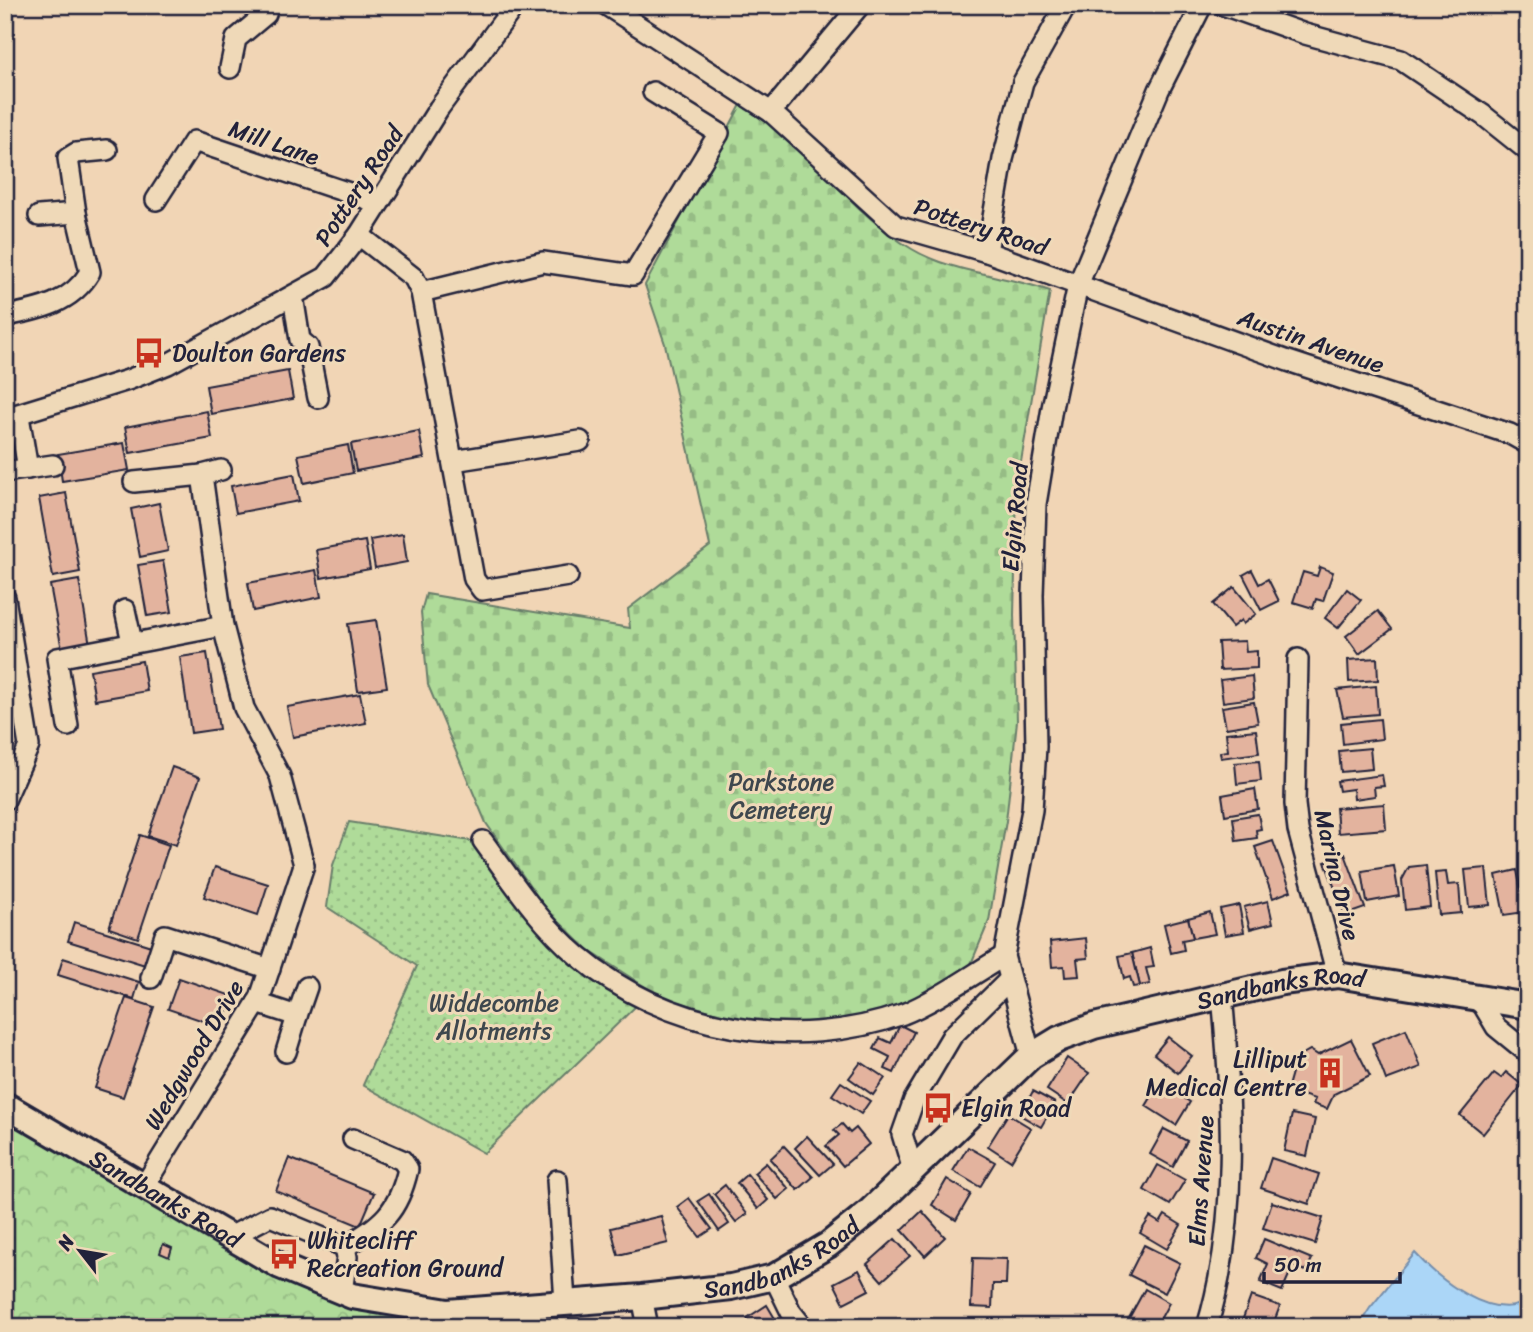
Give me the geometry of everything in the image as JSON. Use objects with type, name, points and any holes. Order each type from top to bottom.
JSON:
[{"type":"main road","name":"Sandbanks Road","points":[[5,1105],[280,1266],[371,1301],[451,1319],[565,1302],[731,1287],[774,1277],[828,1245],[913,1170],[1031,1056],[1059,1040],[1094,1026],[1282,982],[1337,975],[1528,1006]]},
{"type":"street","points":[[230,68],[236,39],[266,14],[268,5]]},
{"type":"street","name":"Pottery Road","points":[[12,417],[128,380],[168,364],[326,277],[359,235],[439,108],[515,5]]},
{"type":"street","name":"Pottery Road","points":[[606,5],[771,112],[896,226],[987,252],[1078,285]]},
{"type":"street","points":[[771,112],[860,5]]},
{"type":"street","points":[[987,252],[1003,159],[1023,82],[1066,5]]},
{"type":"street","name":"Elgin Road","points":[[1031,1056],[1004,956],[1032,810],[1036,747],[1033,595],[1037,504],[1052,408],[1078,285],[1159,90],[1202,5]]},
{"type":"street","points":[[1223,5],[1305,34],[1401,60],[1483,115],[1528,151]]},
{"type":"street","points":[[219,27],[236,39]]},
{"type":"street","points":[[421,292],[542,262],[634,275],[719,132],[653,92]]},
{"type":"street","name":"Mill Lane","points":[[156,200],[194,141],[379,203]]},
{"type":"street","points":[[5,316],[39,310],[82,285],[90,271],[76,213],[68,158],[76,153],[107,150]]},
{"type":"street","points":[[39,216],[76,213]]},
{"type":"street","points":[[359,235],[414,278],[421,292],[474,579],[482,590],[568,576]]},
{"type":"street","name":"Austin Avenue","points":[[1078,285],[1288,361],[1510,434],[1528,444]]},
{"type":"street","points":[[293,296],[300,340],[308,347],[317,398]]},
{"type":"street","points":[[12,417],[28,469]]},
{"type":"street","points":[[453,461],[580,441]]},
{"type":"street","points":[[5,472],[52,465]]},
{"type":"street","name":"Wedgwood Drive","points":[[134,482],[211,472],[223,626],[244,708],[280,776],[304,865],[257,1003],[144,1188]]},
{"type":"street","points":[[5,598],[10,643],[29,746],[5,800]]},
{"type":"street","points":[[125,610],[132,642]]},
{"type":"street","points":[[68,726],[57,659],[223,626]]},
{"type":"street","name":"Marina Drive","points":[[1298,659],[1295,804],[1298,830],[1337,975]]},
{"type":"street","points":[[484,841],[548,927],[579,957],[657,1005],[711,1025],[795,1033],[849,1029],[905,1013],[1004,956]]},
{"type":"street","points":[[151,978],[165,935],[270,969]]},
{"type":"street","points":[[913,1170],[902,1134],[914,1100],[953,1036],[1009,980]]},
{"type":"street","points":[[286,1052],[307,987]]},
{"type":"street","name":"Elms Avenue","points":[[1207,1327],[1223,1241],[1230,1162],[1230,1078],[1222,995]]},
{"type":"street","points":[[1472,996],[1483,1005],[1496,1027],[1528,1053]]},
{"type":"street","points":[[257,1003],[297,1016]]},
{"type":"street","points":[[345,1247],[384,1221],[403,1192],[408,1169],[402,1160],[354,1139]]},
{"type":"street","points":[[556,1180],[565,1302]]},
{"type":"street","points":[[230,1237],[270,1216],[345,1247]]},
{"type":"street","points":[[342,1292],[347,1257],[345,1247]]},
{"type":"street","points":[[774,1277],[791,1312],[803,1327]]},
{"type":"street","points":[[642,1297],[648,1327]]},
{"type":"green space","name":"Parkstone Cemetery","points":[[743,101],[787,136],[867,216],[912,249],[962,269],[1050,291],[1017,485],[1014,615],[1017,721],[1006,821],[989,921],[968,971],[903,1006],[849,1021],[799,1025],[734,1018],[661,997],[588,950],[547,910],[486,823],[428,685],[421,612],[426,594],[630,628],[628,609],[710,546],[665,344],[645,285]]},
{"type":"green space","name":"Widdecombe Allotments","points":[[349,822],[477,842],[510,894],[544,935],[585,971],[636,1006],[484,1153],[363,1085],[417,966],[327,907],[333,865]]},
{"type":"green space","points":[[5,1105],[280,1266],[418,1307],[429,1327],[5,1327]]},
{"type":"water","points":[[1415,1253],[1451,1285],[1483,1302],[1514,1306],[1528,1300],[1528,1327],[1358,1327]]},
{"type":"building","points":[[288,371],[293,399],[211,414],[206,386]]},
{"type":"building","points":[[207,411],[212,438],[130,453],[125,427]]},
{"type":"building","points":[[419,431],[424,458],[356,471],[351,444]]},
{"type":"building","points":[[124,443],[129,470],[62,481],[58,454]]},
{"type":"building","points":[[348,445],[353,473],[304,483],[298,455]]},
{"type":"building","points":[[294,474],[299,501],[236,513],[231,486]]},
{"type":"building","points":[[66,493],[80,572],[53,577],[39,498]]},
{"type":"building","points":[[159,503],[168,551],[140,557],[131,509]]},
{"type":"building","points":[[403,534],[407,562],[375,568],[370,540]]},
{"type":"building","points":[[365,541],[370,569],[321,578],[316,550]]},
{"type":"building","points":[[163,561],[172,612],[147,616],[138,565]]},
{"type":"building","points":[[1320,567],[1333,572],[1323,601],[1316,599],[1313,608],[1293,602],[1303,572],[1317,576]]},
{"type":"building","points":[[316,570],[321,597],[253,611],[248,583]]},
{"type":"building","points":[[1252,570],[1259,584],[1268,579],[1279,601],[1261,610],[1243,575]]},
{"type":"building","points":[[79,580],[90,645],[62,650],[50,585]]},
{"type":"building","points":[[1234,587],[1256,614],[1243,624],[1241,620],[1232,627],[1213,604]]},
{"type":"building","points":[[1347,589],[1361,600],[1338,628],[1325,618]]},
{"type":"building","points":[[1378,611],[1392,629],[1359,654],[1346,636]]},
{"type":"building","points":[[376,620],[387,687],[358,691],[348,624]]},
{"type":"building","points":[[1245,641],[1246,652],[1257,651],[1257,668],[1220,670],[1218,642]]},
{"type":"building","points":[[207,653],[219,729],[191,733],[180,657]]},
{"type":"building","points":[[1377,658],[1378,680],[1349,682],[1348,660]]},
{"type":"building","points":[[142,661],[147,691],[95,700],[90,670]]},
{"type":"building","points":[[1252,676],[1254,698],[1223,702],[1220,680]]},
{"type":"building","points":[[1376,686],[1378,714],[1343,717],[1337,690]]},
{"type":"building","points":[[360,694],[366,723],[293,737],[287,707]]},
{"type":"building","points":[[1254,702],[1258,723],[1226,728],[1222,707]]},
{"type":"building","points":[[1380,719],[1382,739],[1343,744],[1341,723]]},
{"type":"building","points":[[1256,730],[1259,753],[1221,758],[1220,752],[1228,751],[1226,733]]},
{"type":"building","points":[[1370,748],[1372,769],[1341,772],[1339,751]]},
{"type":"building","points":[[1259,761],[1261,781],[1237,784],[1235,763]]},
{"type":"building","points":[[172,767],[200,777],[176,845],[148,836]]},
{"type":"building","points":[[1382,775],[1384,786],[1374,787],[1375,796],[1354,799],[1353,789],[1339,791],[1337,781]]},
{"type":"building","points":[[1255,789],[1258,809],[1225,815],[1222,795]]},
{"type":"building","points":[[1384,804],[1386,829],[1338,833],[1336,808]]},
{"type":"building","points":[[1258,814],[1261,829],[1256,830],[1257,838],[1236,841],[1233,818]]},
{"type":"building","points":[[140,835],[169,845],[138,938],[109,928]]},
{"type":"building","points":[[1273,841],[1291,891],[1273,898],[1255,847]]},
{"type":"building","points":[[1345,854],[1365,908],[1345,915],[1325,862]]},
{"type":"building","points":[[1426,865],[1430,907],[1405,910],[1402,880],[1409,867]]},
{"type":"building","points":[[1394,866],[1399,896],[1367,902],[1362,871]]},
{"type":"building","points":[[215,867],[268,884],[258,915],[204,897]]},
{"type":"building","points":[[1486,868],[1490,905],[1469,907],[1465,870]]},
{"type":"building","points":[[1517,870],[1525,912],[1504,915],[1496,875]]},
{"type":"building","points":[[1446,872],[1448,885],[1459,884],[1461,913],[1439,915],[1435,873]]},
{"type":"building","points":[[1268,901],[1273,923],[1250,929],[1244,907]]},
{"type":"building","points":[[1239,905],[1244,932],[1225,935],[1220,909]]},
{"type":"building","points":[[1210,912],[1215,934],[1193,938],[1188,918]]},
{"type":"building","points":[[1188,918],[1193,938],[1182,940],[1184,950],[1171,953],[1164,924]]},
{"type":"building","points":[[74,922],[151,946],[145,965],[68,941]]},
{"type":"building","points":[[1086,938],[1088,958],[1077,959],[1079,976],[1065,977],[1064,966],[1052,967],[1050,942]]},
{"type":"building","points":[[1150,948],[1154,967],[1146,968],[1150,984],[1140,986],[1132,953]]},
{"type":"building","points":[[1132,953],[1140,986],[1133,987],[1130,977],[1124,979],[1119,956]]},
{"type":"building","points":[[63,958],[139,982],[134,999],[58,975]]},
{"type":"building","points":[[179,978],[232,996],[221,1027],[168,1009]]},
{"type":"building","points":[[126,998],[154,1007],[123,1097],[95,1088]]},
{"type":"building","points":[[900,1025],[914,1032],[894,1073],[885,1069],[890,1057],[874,1049],[880,1038],[891,1043]]},
{"type":"building","points":[[1406,1029],[1421,1067],[1386,1080],[1372,1043]]},
{"type":"building","points":[[1168,1037],[1192,1056],[1178,1073],[1154,1054]]},
{"type":"building","name":"Lilliput Medical Centre","points":[[1351,1039],[1370,1076],[1334,1094],[1327,1109],[1313,1104],[1315,1099],[1287,1090],[1293,1069],[1300,1071],[1301,1055],[1310,1050],[1318,1055]]},
{"type":"building","points":[[1067,1058],[1089,1073],[1068,1104],[1047,1090]]},
{"type":"building","points":[[861,1062],[885,1078],[873,1095],[849,1078]]},
{"type":"building","points":[[1506,1072],[1522,1085],[1483,1134],[1460,1115],[1494,1073],[1501,1078]]},
{"type":"building","points":[[841,1082],[870,1101],[861,1114],[832,1095]]},
{"type":"building","points":[[1160,1083],[1190,1102],[1176,1125],[1146,1106]]},
{"type":"building","points":[[1033,1091],[1055,1103],[1041,1127],[1020,1115]]},
{"type":"building","points":[[1008,1114],[1031,1128],[1011,1161],[988,1146]]},
{"type":"building","points":[[1292,1114],[1315,1119],[1307,1156],[1284,1151]]},
{"type":"building","points":[[842,1124],[850,1133],[856,1128],[869,1144],[843,1166],[826,1146],[839,1135],[834,1130]]},
{"type":"building","points":[[1164,1129],[1187,1141],[1173,1167],[1150,1154]]},
{"type":"building","points":[[807,1136],[833,1164],[820,1175],[795,1148]]},
{"type":"building","points":[[784,1146],[813,1177],[798,1190],[770,1159]]},
{"type":"building","points":[[968,1147],[995,1162],[980,1187],[953,1171]]},
{"type":"building","points":[[289,1158],[374,1193],[360,1226],[276,1191]]},
{"type":"building","points":[[1271,1158],[1319,1174],[1309,1204],[1261,1188]]},
{"type":"building","points":[[766,1163],[789,1189],[777,1199],[754,1173]]},
{"type":"building","points":[[1158,1165],[1185,1180],[1170,1205],[1144,1190]]},
{"type":"building","points":[[747,1174],[768,1200],[758,1209],[737,1183]]},
{"type":"building","points":[[947,1179],[971,1194],[956,1220],[932,1205]]},
{"type":"building","points":[[725,1185],[747,1214],[736,1222],[714,1194]]},
{"type":"building","points":[[709,1194],[729,1224],[719,1231],[698,1201]]},
{"type":"building","points":[[689,1198],[712,1229],[700,1237],[677,1207]]},
{"type":"building","points":[[1272,1202],[1323,1218],[1315,1244],[1263,1228]]},
{"type":"building","points":[[922,1211],[945,1237],[925,1256],[902,1230]]},
{"type":"building","points":[[1165,1215],[1181,1225],[1167,1249],[1140,1233],[1150,1217],[1160,1223]]},
{"type":"building","points":[[661,1216],[668,1243],[618,1255],[611,1228]]},
{"type":"building","points":[[895,1239],[910,1256],[882,1281],[867,1264]]},
{"type":"building","points":[[1264,1239],[1312,1259],[1306,1271],[1293,1266],[1282,1291],[1260,1282],[1268,1264],[1256,1258]]},
{"type":"building","points":[[163,1244],[172,1248],[169,1257],[160,1253]]},
{"type":"building","points":[[1144,1245],[1180,1263],[1165,1293],[1129,1275]]},
{"type":"building","points":[[973,1258],[1007,1259],[1006,1284],[993,1284],[992,1308],[971,1307]]},
{"type":"building","points":[[859,1270],[869,1290],[844,1303],[834,1283]]},
{"type":"building","points":[[1145,1289],[1169,1303],[1156,1327],[1140,1327],[1128,1320]]},
{"type":"building","points":[[1251,1296],[1280,1306],[1272,1327],[1240,1327]]},
{"type":"building","points":[[767,1305],[780,1327],[752,1327],[747,1318]]},
{"type":"building","points":[[975,1320],[1003,1327],[973,1327]]},
{"type":"place","name":"Doulton Gardens","points":[[149,353]]},
{"type":"place","name":"Lilliput Medical Centre","points":[[1330,1073]]},
{"type":"place","name":"Elgin Road","points":[[938,1108]]},
{"type":"place","name":"Whitecliff Recreation Ground","points":[[284,1254]]}]
